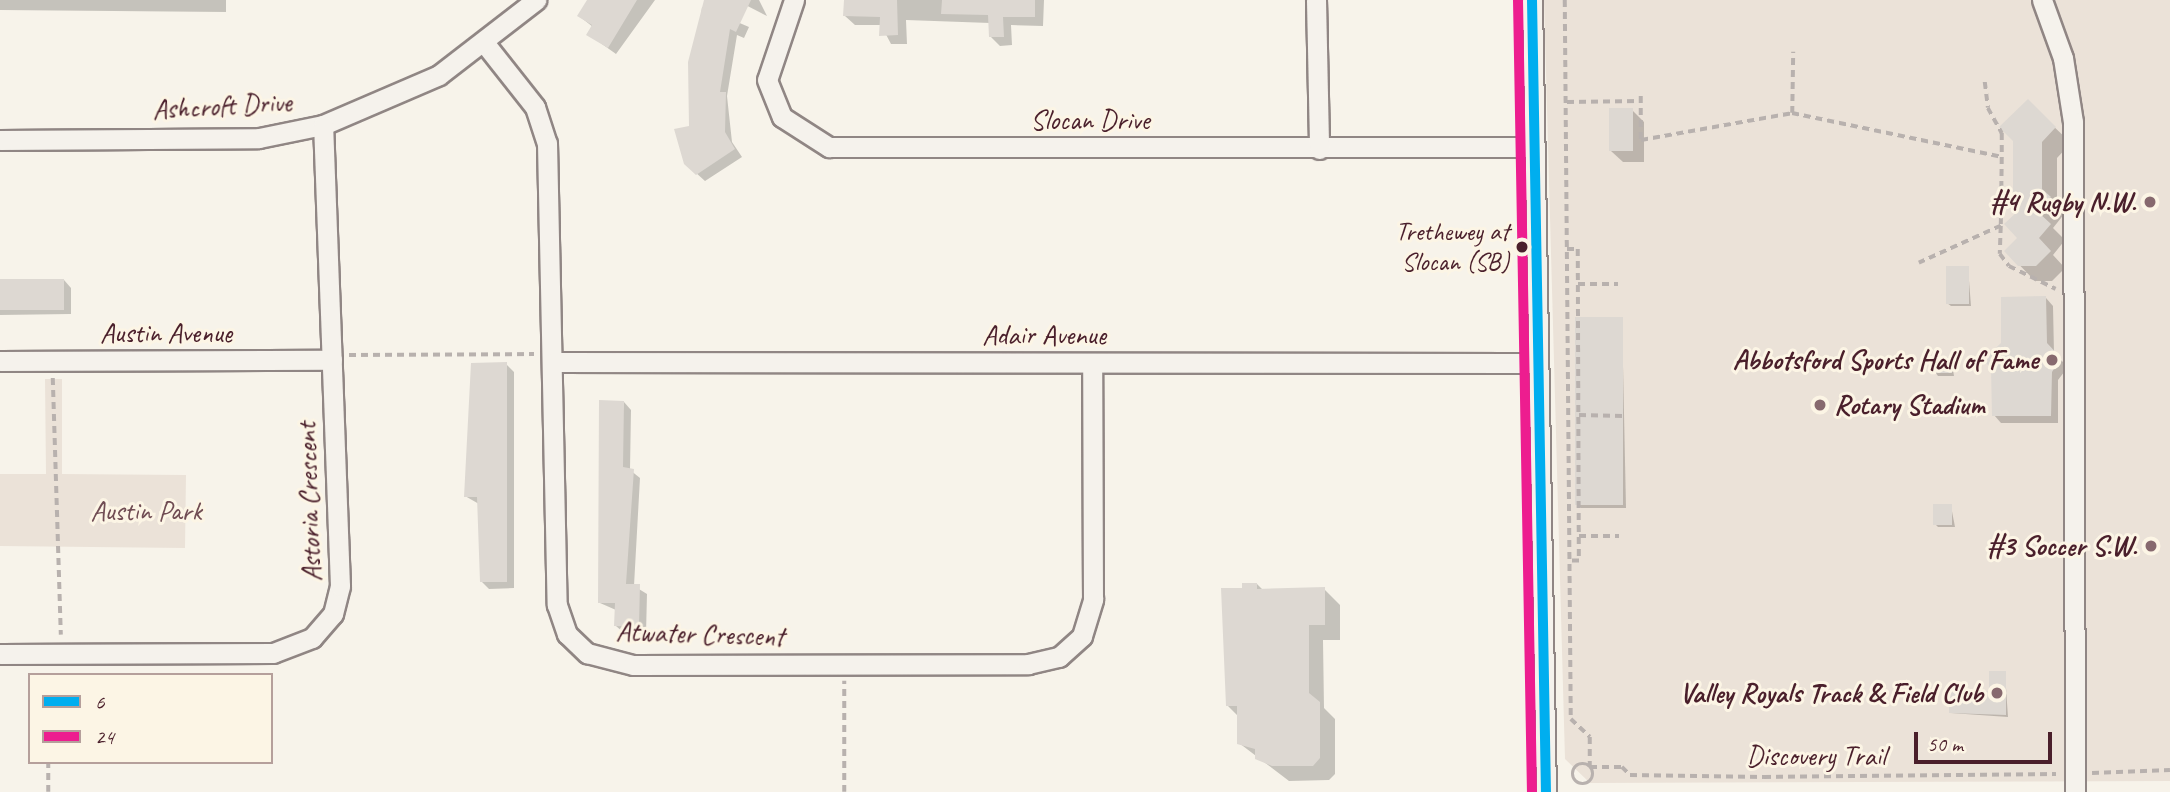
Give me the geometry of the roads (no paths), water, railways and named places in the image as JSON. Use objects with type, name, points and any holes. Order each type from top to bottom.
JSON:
[{"type":"street","name":"Ashcroft Drive","points":[[0,140],[259,138],[323,125],[397,97],[486,45],[536,0]]},
{"type":"street","name":"Slocan Drive","points":[[794,0],[767,80],[782,117],[829,147],[1533,147]]},
{"type":"street","points":[[1316,0],[1319,149]]},
{"type":"street","points":[[1532,0],[1534,363],[1546,792]]},
{"type":"street","points":[[2042,0],[2070,92],[2074,297],[2075,783]]},
{"type":"street","name":"Atwater Crescent","points":[[486,45],[543,124],[553,358],[557,605],[574,644],[633,665],[1042,663],[1082,636],[1093,599],[1092,364]]},
{"type":"street","name":"Astoria Crescent","points":[[0,654],[273,653],[321,629],[340,586],[323,125]]},
{"type":"street","name":"Austin Avenue","points":[[0,361],[332,358]]},
{"type":"street","name":"Adair Avenue","points":[[553,358],[1092,364],[1534,363]]},
{"type":"place","name":"#4 Rugby N.W.","points":[[2150,202]]},
{"type":"place","name":"Trethewey at Slocan (SB)","points":[[1522,247]]},
{"type":"place","name":"Abbotsford Sports Hall of Fame","points":[[2052,360]]},
{"type":"place","name":"Rotary Stadium","points":[[1820,405]]},
{"type":"place","name":"#3 Soccer S.W.","points":[[2151,546]]},
{"type":"place","name":"Valley Royals Track & Field Club","points":[[1997,693]]},
{"type":"park label","name":"Austin Park","points":[[146,511]]}]
